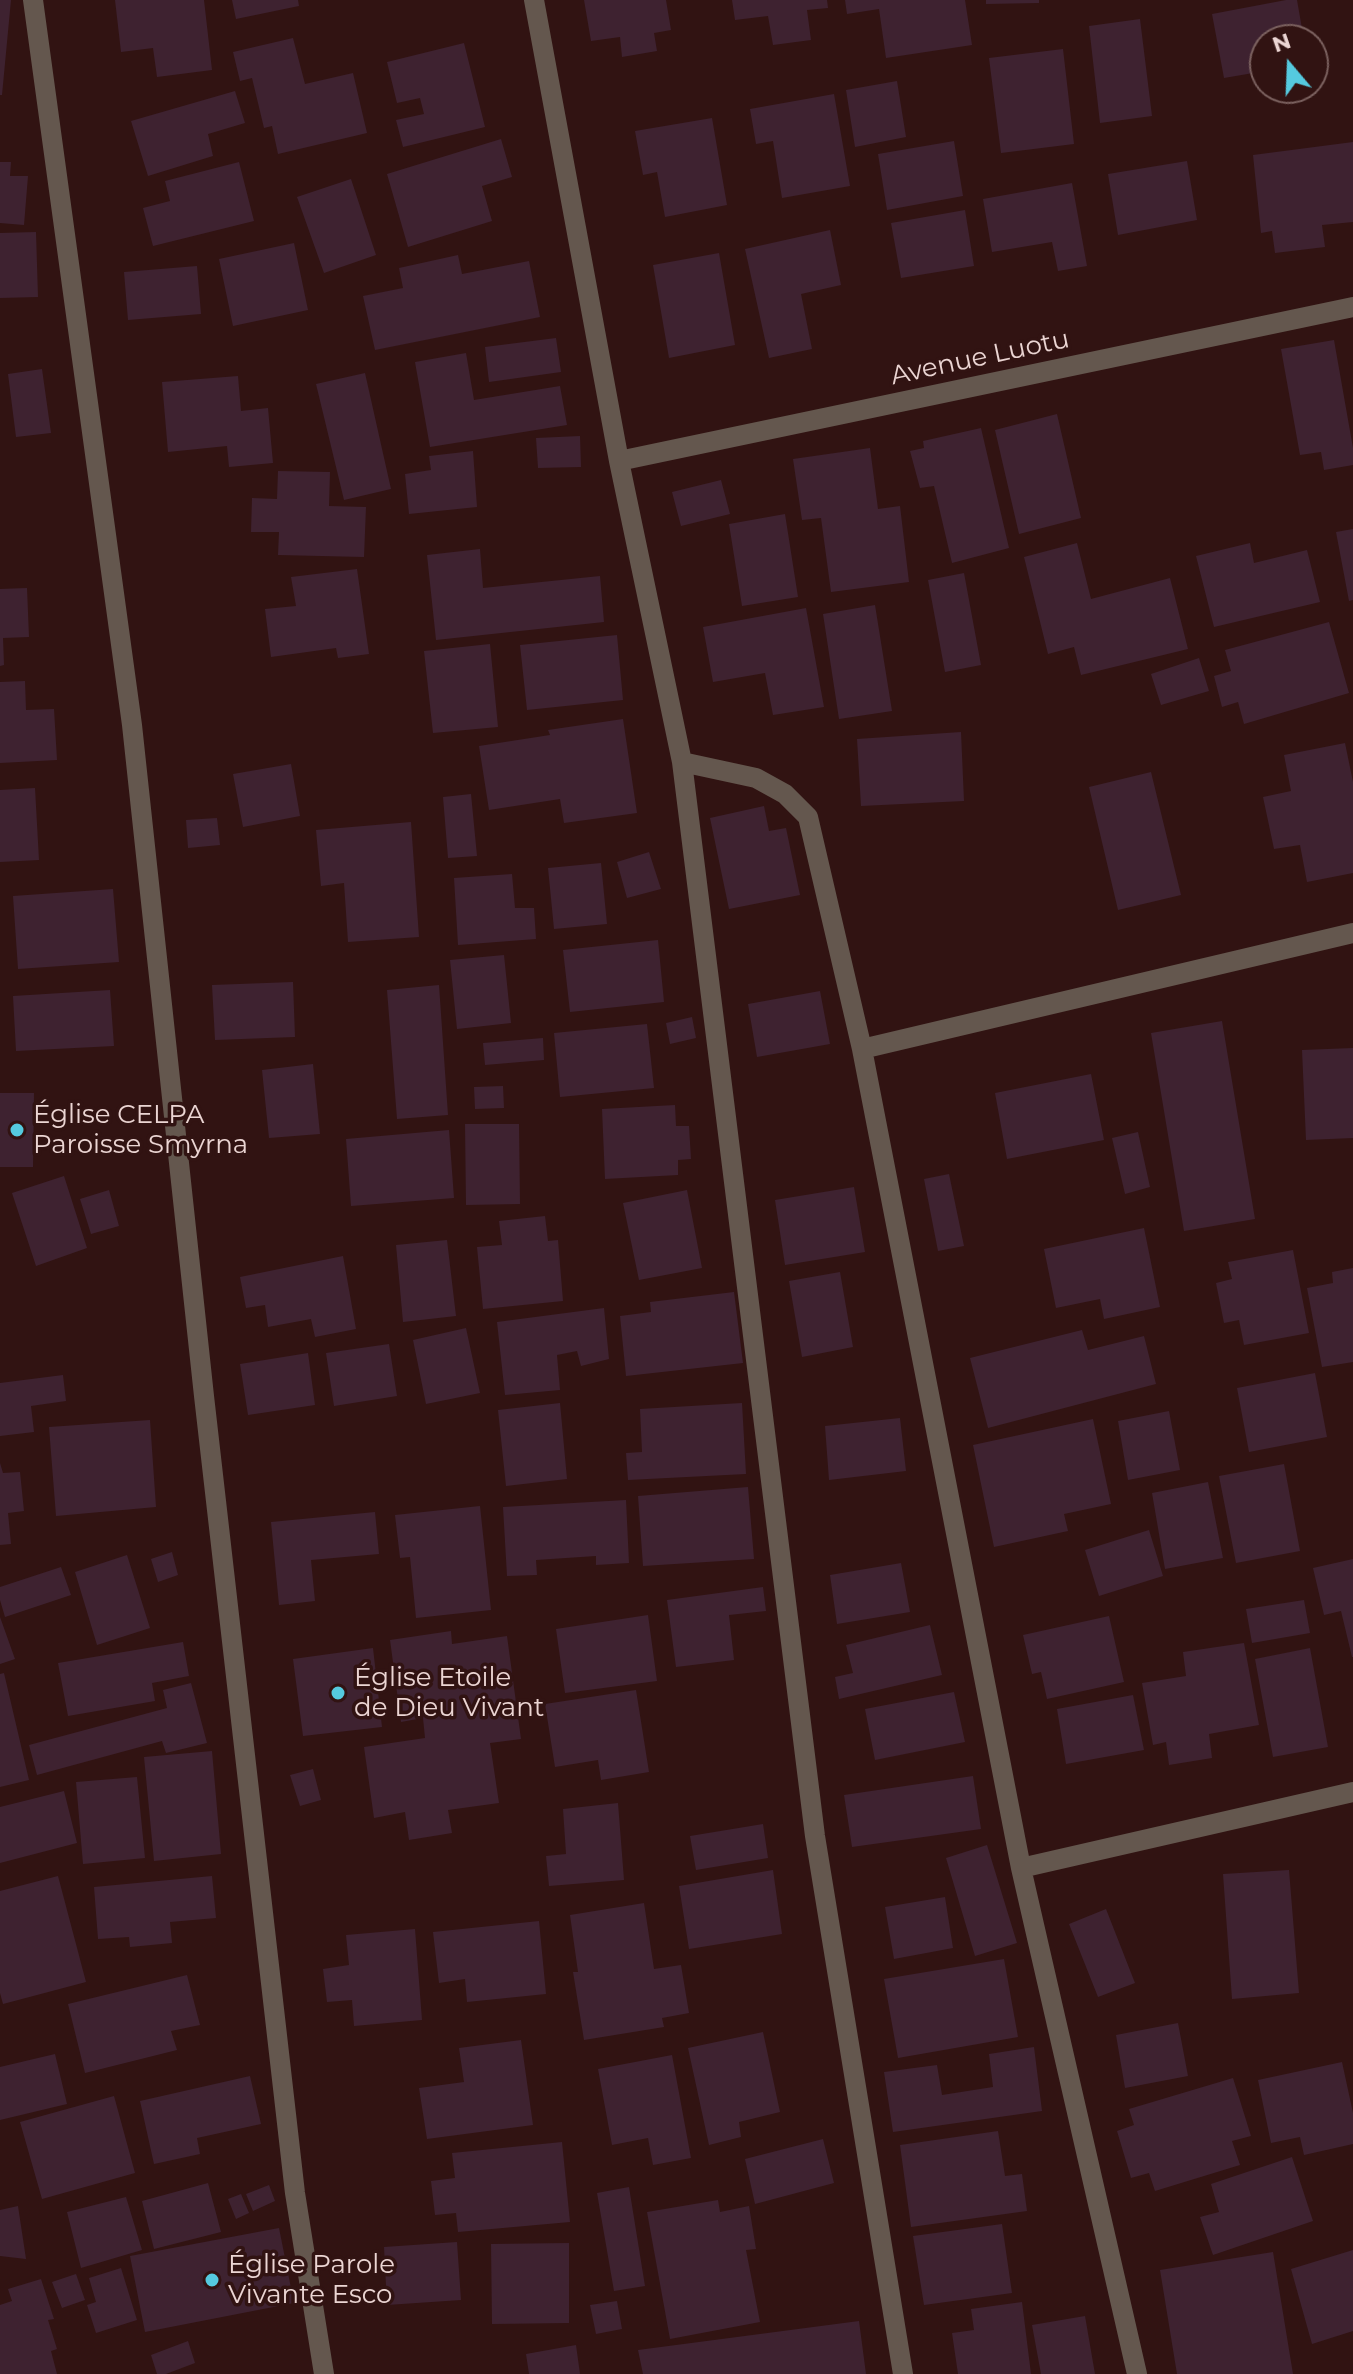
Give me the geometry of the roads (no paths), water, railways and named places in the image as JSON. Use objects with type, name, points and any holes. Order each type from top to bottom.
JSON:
[{"type":"street","points":[[33,0],[132,725],[204,1396],[295,2193],[324,2374]]},
{"type":"street","points":[[534,0],[619,461],[682,762],[815,1836],[903,2374]]},
{"type":"street","name":"Avenue Luotu","points":[[619,461],[1353,307]]},
{"type":"street","points":[[682,762],[756,778],[785,794],[808,817],[862,1049],[1021,1868],[1137,2374]]},
{"type":"street","points":[[862,1049],[1353,933]]},
{"type":"street","points":[[1021,1868],[1353,1792]]},
{"type":"place","name":"Église CELPA Paroisse Smyrna","points":[[17,1130]]},
{"type":"place","name":"Église Etoile de Dieu Vivant","points":[[338,1693]]},
{"type":"place","name":"Église Parole Vivante Esco","points":[[212,2280]]}]
